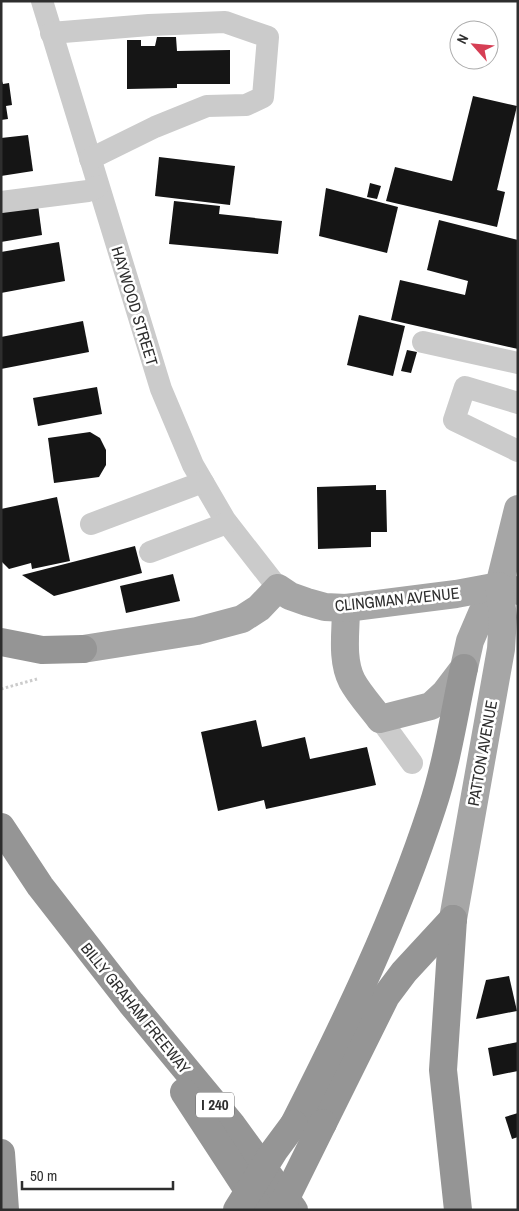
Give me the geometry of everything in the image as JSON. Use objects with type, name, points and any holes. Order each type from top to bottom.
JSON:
[{"type":"highway","points":[[1,642],[42,650],[83,649]]},
{"type":"highway","points":[[237,1210],[274,1151],[294,1124],[355,1000],[414,859],[432,807],[448,746],[464,668]]},
{"type":"highway","name":"BILLY GRAHAM FREEWAY","points":[[1,827],[40,886],[131,1003],[232,1125],[294,1210]]},
{"type":"highway","points":[[280,1210],[386,996],[404,972],[453,919]]},
{"type":"highway","points":[[453,919],[443,1070],[458,1210]]},
{"type":"highway","points":[[131,1003],[134,1030],[189,1097],[261,1210]]},
{"type":"highway","points":[[257,1210],[287,1148],[294,1124]]},
{"type":"highway","points":[[1,1153],[5,1210]]},
{"type":"main road","name":"PATTON AVENUE","points":[[453,919],[501,649],[503,617],[518,509]]},
{"type":"main road","name":"CLINGMAN AVENUE","points":[[278,588],[290,596],[307,602],[325,607],[346,608],[508,589]]},
{"type":"main road","points":[[83,649],[197,631],[242,619],[259,608],[278,588]]},
{"type":"main road","name":"PATTON AVENUE","points":[[464,668],[470,641],[482,613],[508,589]]},
{"type":"main road","points":[[346,608],[346,660],[349,673],[353,682],[380,719],[430,706],[445,693],[464,668]]},
{"type":"street","name":"HAYWOOD STREET","points":[[42,1],[161,390],[193,465],[227,523],[278,588]]},
{"type":"street","points":[[52,33],[149,25],[225,22],[268,37],[263,97],[246,105],[207,106],[155,127],[90,159]]},
{"type":"street","points":[[1,202],[88,191],[98,186]]},
{"type":"street","points":[[423,342],[518,363]]},
{"type":"street","points":[[518,403],[465,387],[454,420],[518,451]]},
{"type":"street","points":[[91,524],[203,482]]},
{"type":"street","points":[[150,552],[227,523]]},
{"type":"street","points":[[380,719],[412,763]]},
{"type":"path","points":[[1,689],[38,679]]},
{"type":"building","points":[[157,37],[176,37],[177,51],[230,50],[230,84],[177,84],[177,88],[127,89],[127,40],[141,40],[141,46],[155,46]]},
{"type":"building","points":[[1,78],[3,84],[9,83],[12,105],[6,106],[8,119],[1,120]]},
{"type":"building","points":[[473,96],[517,106],[497,190],[505,192],[497,227],[386,201],[395,167],[452,181]]},
{"type":"building","points":[[28,135],[33,171],[1,176],[1,138]]},
{"type":"building","points":[[159,157],[235,166],[230,205],[155,196]]},
{"type":"building","points":[[370,183],[381,186],[377,199],[367,197]]},
{"type":"building","points":[[326,188],[398,207],[387,253],[319,236]]},
{"type":"building","points":[[174,201],[220,206],[219,214],[282,221],[278,254],[169,244]]},
{"type":"building","points":[[38,205],[42,235],[1,242],[1,210]]},
{"type":"building","points":[[439,220],[518,240],[518,349],[391,320],[400,280],[465,295],[468,281],[427,270]]},
{"type":"building","points":[[59,242],[65,281],[1,293],[1,252]]},
{"type":"building","points":[[359,315],[405,326],[393,376],[347,365]]},
{"type":"building","points":[[83,321],[89,352],[1,369],[1,337]]},
{"type":"building","points":[[407,350],[417,352],[411,373],[401,371]]},
{"type":"building","points":[[97,387],[102,414],[38,426],[33,398]]},
{"type":"building","points":[[90,432],[100,438],[106,450],[106,465],[99,477],[54,483],[48,438]]},
{"type":"building","points":[[376,485],[376,490],[386,490],[387,532],[371,532],[371,547],[318,549],[317,487]]},
{"type":"building","points":[[57,497],[70,561],[32,569],[31,563],[9,569],[1,561],[1,509]]},
{"type":"building","points":[[135,546],[142,573],[54,596],[22,575]]},
{"type":"building","points":[[173,574],[180,601],[126,613],[120,586]]},
{"type":"building","points":[[256,720],[262,747],[305,737],[310,759],[367,747],[376,785],[266,809],[264,800],[218,811],[201,732]]},
{"type":"building","points":[[509,976],[517,1011],[476,1019],[486,980]]},
{"type":"building","points":[[518,1042],[518,1071],[493,1076],[488,1048]]},
{"type":"building","points":[[518,1113],[518,1137],[512,1139],[505,1117]]}]
